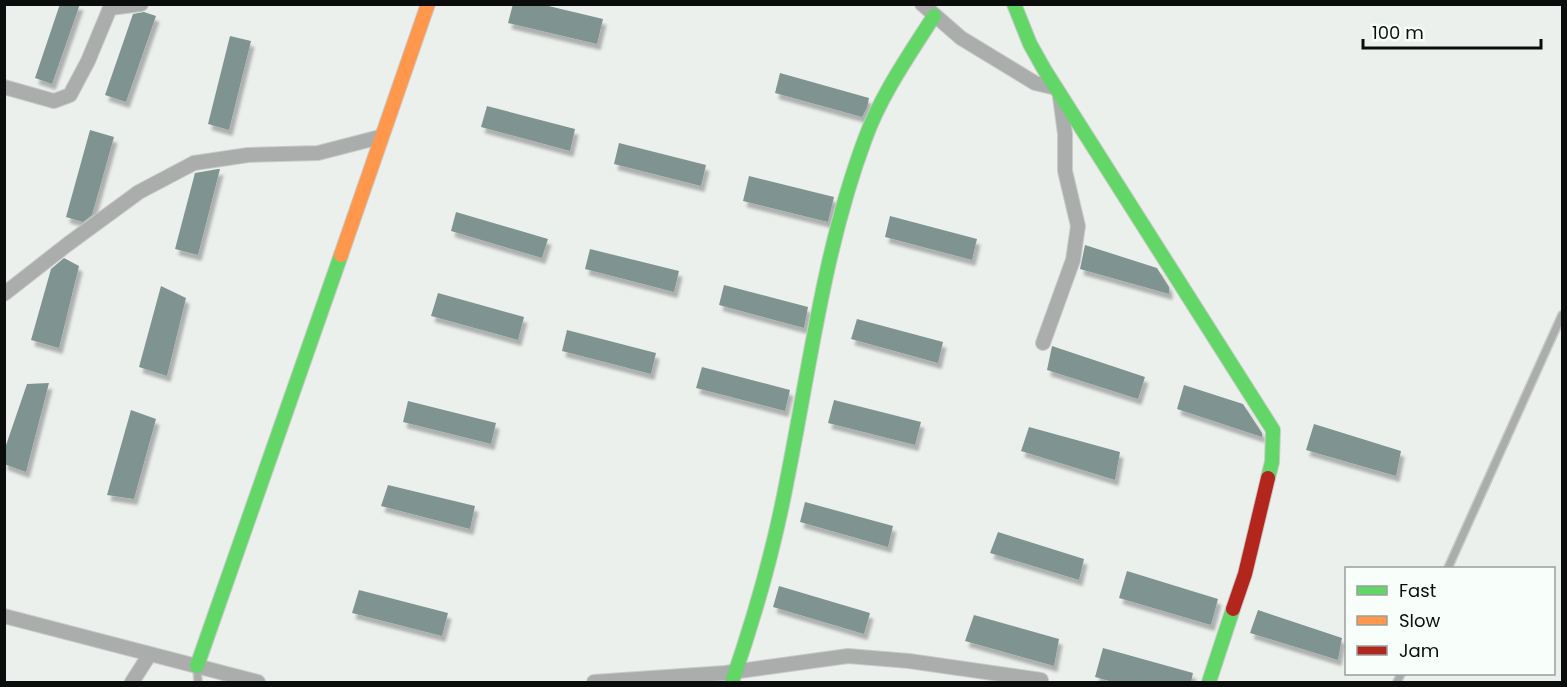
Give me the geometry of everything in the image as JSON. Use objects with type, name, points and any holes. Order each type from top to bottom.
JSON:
[{"type":"street","points":[[4,87],[54,101],[70,95],[88,61],[110,9],[141,4]]},
{"type":"street","points":[[197,666],[428,4]]},
{"type":"street","points":[[922,4],[961,38],[1035,83],[1058,92]]},
{"type":"street","points":[[1014,4],[1030,44],[1058,92],[1273,430],[1272,462],[1245,574],[1209,682]]},
{"type":"street","points":[[734,677],[754,621],[772,550],[821,299],[830,257],[845,207],[866,138],[898,72],[934,16]]},
{"type":"street","points":[[1043,343],[1073,260],[1078,226],[1065,171],[1065,134],[1058,92]]},
{"type":"street","points":[[4,294],[139,192],[194,163],[248,155],[318,153],[380,137]]},
{"type":"street","points":[[4,616],[258,682]]},
{"type":"street","points":[[132,682],[150,654]]},
{"type":"street","points":[[594,682],[734,677],[848,656],[909,661],[1041,680]]},
{"type":"lane","points":[[1448,567],[1563,315]]},
{"type":"lane","points":[[197,666],[198,682]]},
{"type":"building","points":[[60,4],[80,4],[52,84],[35,78]]},
{"type":"building","points":[[513,4],[540,4],[603,19],[597,44],[508,23]]},
{"type":"building","points":[[144,12],[156,16],[126,102],[105,95],[133,14]]},
{"type":"building","points":[[230,36],[251,41],[229,130],[208,124]]},
{"type":"building","points":[[780,73],[869,98],[867,108],[862,117],[775,93]]},
{"type":"building","points":[[487,106],[575,129],[570,151],[481,127]]},
{"type":"building","points":[[90,130],[114,137],[92,215],[83,222],[66,217]]},
{"type":"building","points":[[619,143],[706,165],[701,186],[614,164]]},
{"type":"building","points":[[220,169],[198,255],[175,249],[195,173]]},
{"type":"building","points":[[749,176],[834,197],[828,222],[743,201]]},
{"type":"building","points":[[456,212],[548,239],[542,258],[451,231]]},
{"type":"building","points":[[890,216],[977,239],[972,260],[885,237]]},
{"type":"building","points":[[1085,245],[1157,268],[1169,287],[1169,294],[1080,269]]},
{"type":"building","points":[[590,249],[679,271],[674,292],[585,269]]},
{"type":"building","points":[[64,258],[79,266],[59,348],[31,340],[51,269]]},
{"type":"building","points":[[724,285],[808,307],[804,328],[719,305]]},
{"type":"building","points":[[161,286],[186,298],[167,376],[139,367]]},
{"type":"building","points":[[438,293],[524,317],[518,340],[431,316]]},
{"type":"building","points":[[857,319],[943,342],[938,363],[851,339]]},
{"type":"building","points":[[567,330],[656,353],[651,374],[562,351]]},
{"type":"building","points":[[1052,346],[1145,377],[1138,399],[1047,370]]},
{"type":"building","points":[[702,367],[790,390],[785,411],[696,388]]},
{"type":"building","points":[[49,383],[26,472],[4,464],[4,451],[27,384]]},
{"type":"building","points":[[1184,385],[1243,404],[1262,433],[1262,437],[1177,409]]},
{"type":"building","points":[[834,400],[921,422],[915,445],[828,423]]},
{"type":"building","points":[[408,401],[496,423],[491,444],[403,422]]},
{"type":"building","points":[[131,410],[156,419],[134,499],[107,495]]},
{"type":"building","points":[[1314,424],[1401,451],[1396,476],[1306,450]]},
{"type":"building","points":[[1029,427],[1120,452],[1115,480],[1021,451]]},
{"type":"building","points":[[388,485],[475,506],[470,529],[381,506]]},
{"type":"building","points":[[805,502],[893,526],[888,547],[800,522]]},
{"type":"building","points":[[998,532],[1084,559],[1079,580],[990,553]]},
{"type":"building","points":[[1127,571],[1218,599],[1211,625],[1119,598]]},
{"type":"building","points":[[779,586],[870,613],[864,634],[773,607]]},
{"type":"building","points":[[359,590],[448,613],[442,636],[352,613]]},
{"type":"building","points":[[1258,610],[1342,638],[1338,660],[1250,633]]},
{"type":"building","points":[[974,615],[1059,639],[1054,666],[965,641]]},
{"type":"building","points":[[1103,648],[1193,673],[1191,682],[1113,682],[1095,677]]},
{"type":"traffic: fast","points":[[1014,4],[1030,44],[1044,69],[1273,430],[1272,462],[1268,478]]},
{"type":"traffic: fast","points":[[732,682],[770,557],[782,506],[828,265],[851,181],[879,107],[934,16]]},
{"type":"traffic: fast","points":[[197,666],[341,255]]},
{"type":"traffic: fast","points":[[1209,682],[1233,609]]},
{"type":"traffic: slow","points":[[341,255],[428,4]]},
{"type":"traffic: jam","points":[[1233,609],[1245,574],[1268,478]]}]
